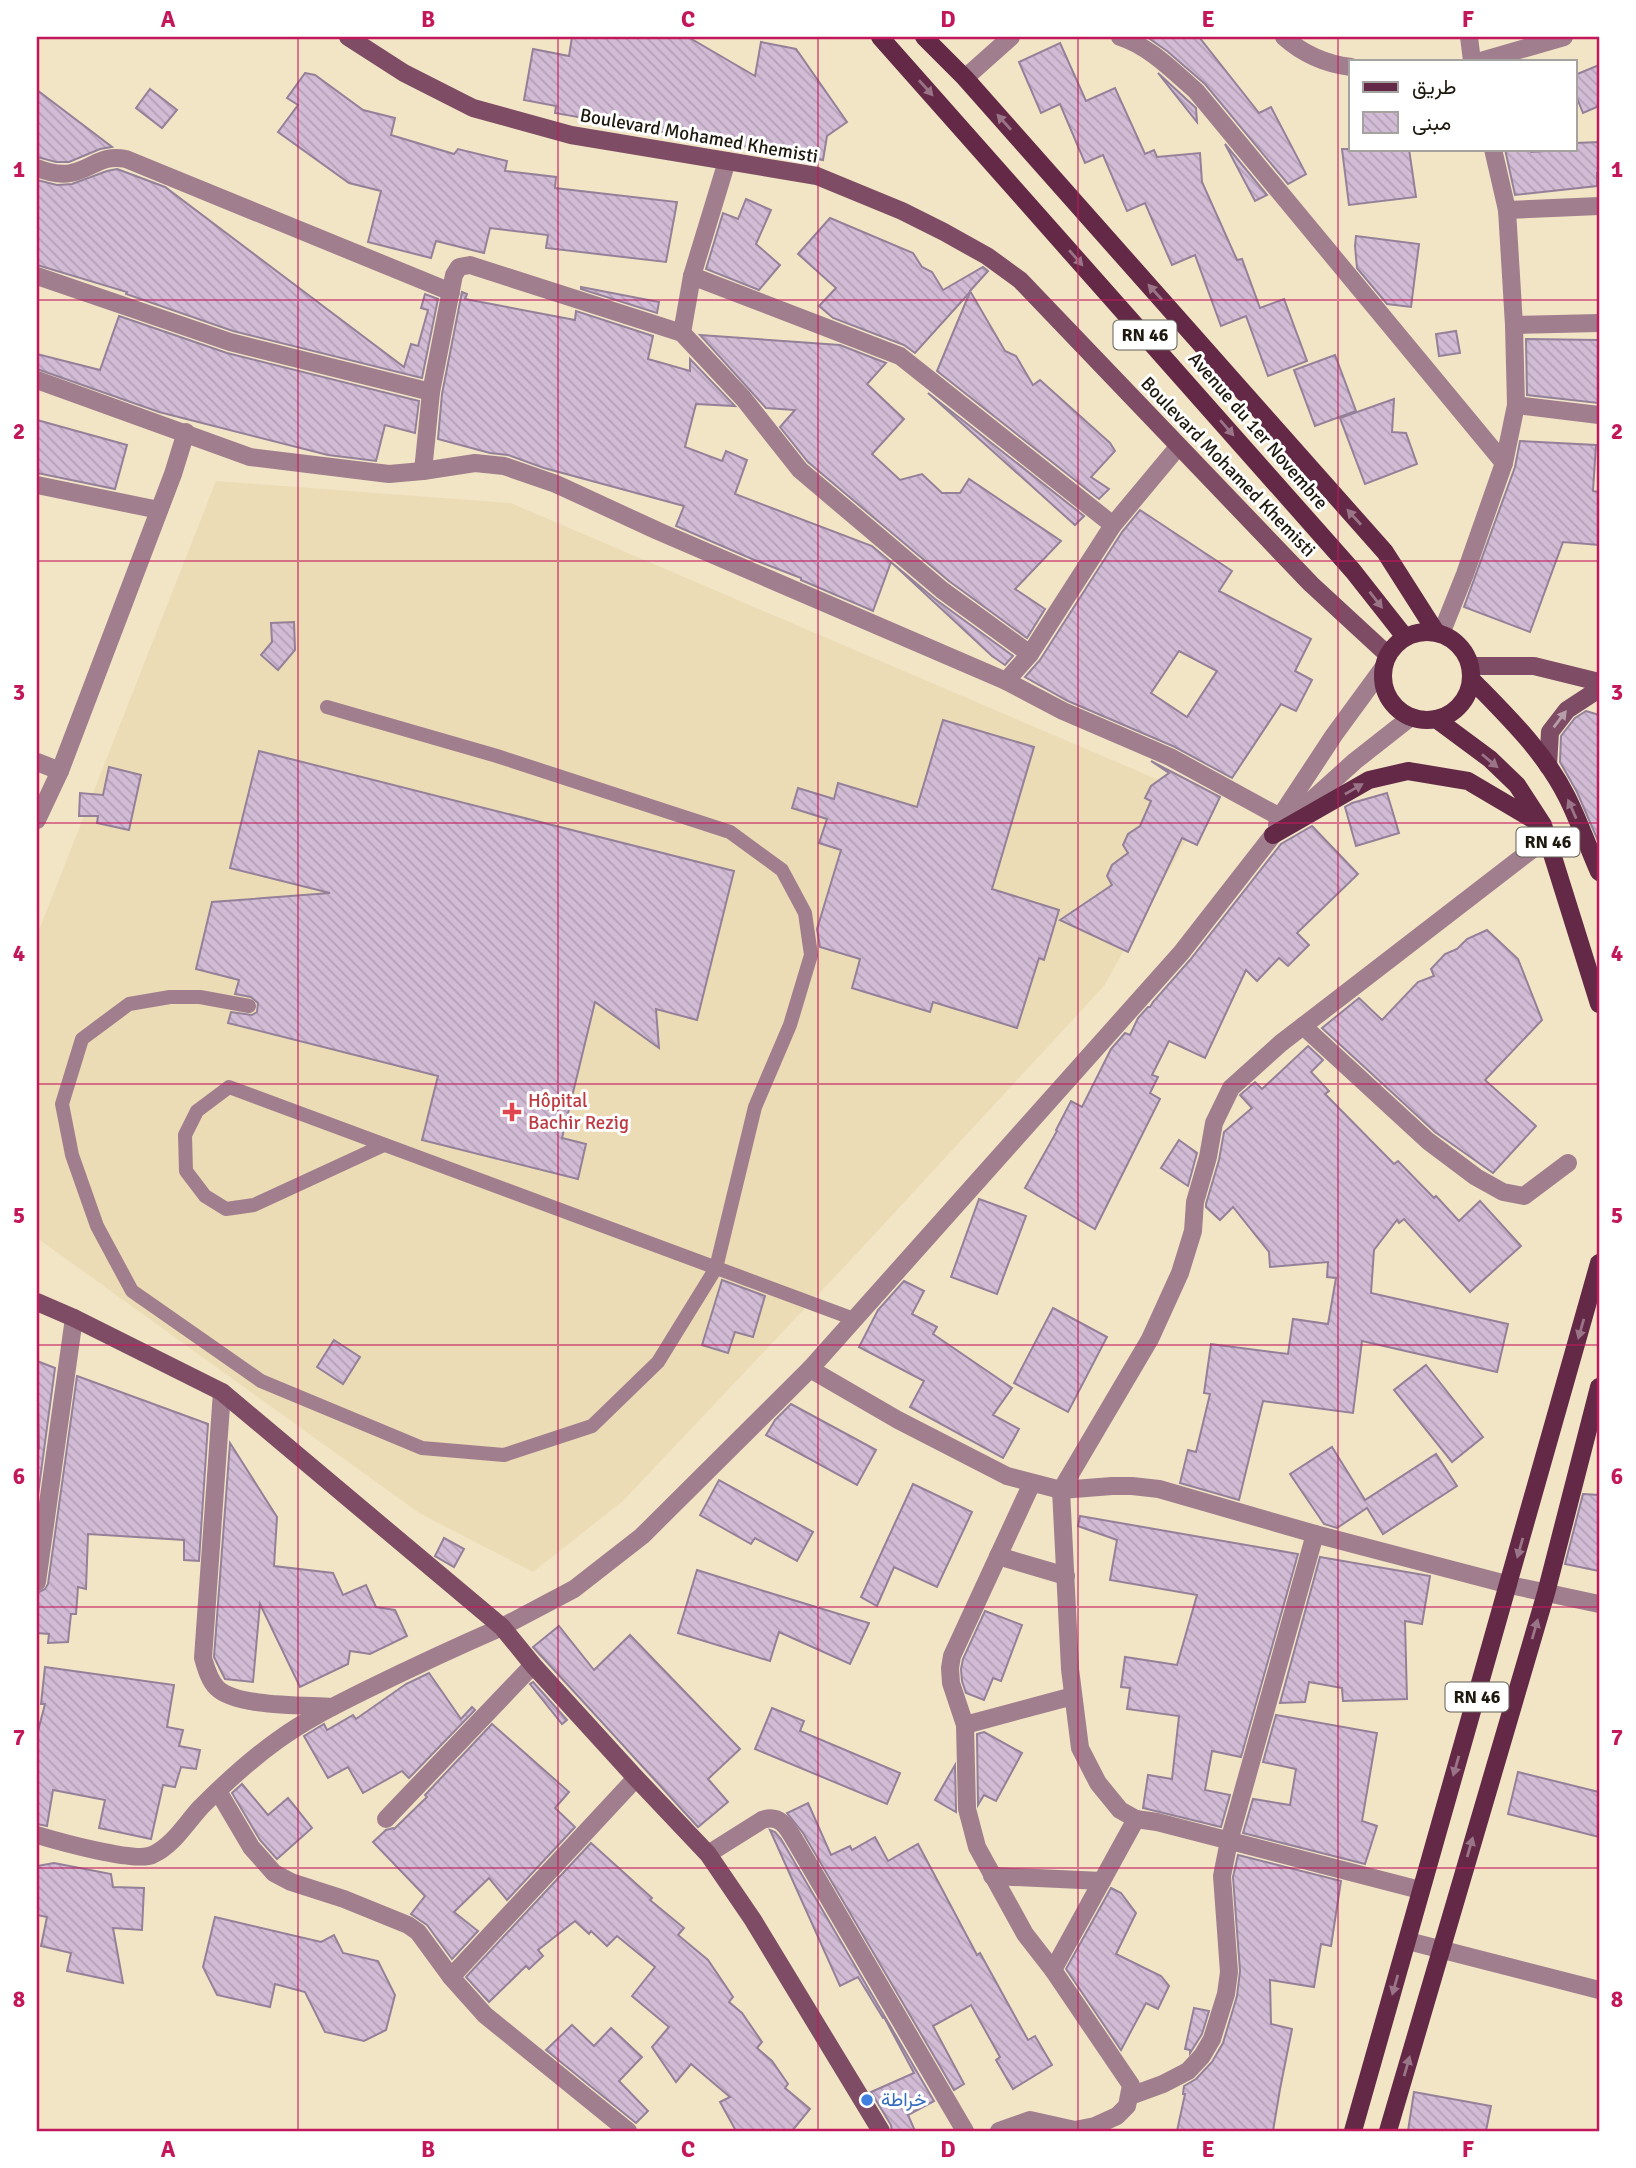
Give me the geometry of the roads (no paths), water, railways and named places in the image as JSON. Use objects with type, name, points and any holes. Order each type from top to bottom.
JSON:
[{"type":"main road","name":"Boulevard Mohamed Khemisti","points":[[348,37],[404,73],[473,108],[570,135],[817,176],[902,211],[987,256],[1020,280],[1385,661]]},
{"type":"main road","name":"Avenue du 1er Novembre","points":[[880,37],[1353,571],[1405,637]]},
{"type":"main road","name":"Avenue du 1er Novembre","points":[[924,37],[965,78],[1385,552],[1438,633]]},
{"type":"main road","points":[[1415,633],[1438,633],[1451,638],[1460,646],[1470,672],[1468,692],[1460,705],[1449,714],[1423,720],[1411,717],[1392,703],[1383,680],[1385,661],[1395,645],[1405,637],[1415,633]]},
{"type":"main road","points":[[1470,672],[1534,666],[1599,682]]},
{"type":"main road","name":"RN 46","points":[[1470,672],[1520,728],[1548,766],[1566,795],[1599,872]]},
{"type":"main road","points":[[1548,766],[1550,733],[1567,710],[1599,689]]},
{"type":"main road","name":"RN 46","points":[[1436,719],[1490,759],[1517,785],[1545,832],[1599,1004]]},
{"type":"main road","points":[[1273,835],[1369,780],[1408,771],[1468,781],[1545,832]]},
{"type":"main road","name":"RN 46","points":[[1353,2131],[1420,1890],[1510,1585],[1599,1263]]},
{"type":"main road","points":[[37,1302],[222,1392],[502,1627],[533,1665],[708,1854],[753,1920],[881,2131]]},
{"type":"main road","name":"RN 46","points":[[1388,2131],[1546,1593],[1599,1387]]},
{"type":"street","points":[[965,78],[1011,37]]},
{"type":"street","points":[[1120,37],[1128,39],[1164,62],[1196,91],[1504,463]]},
{"type":"street","points":[[1284,37],[1296,48],[1334,65],[1349,67]]},
{"type":"street","points":[[1469,37],[1472,60]]},
{"type":"street","points":[[1484,60],[1564,37]]},
{"type":"street","points":[[1438,633],[1465,575],[1504,463],[1516,405],[1507,210],[1493,150]]},
{"type":"street","points":[[37,168],[46,172],[68,174],[102,159],[114,156],[126,159],[451,292]]},
{"type":"street","points":[[682,334],[692,276],[727,161]]},
{"type":"street","points":[[1507,210],[1599,206]]},
{"type":"street","points":[[423,471],[431,392],[451,292],[457,268],[470,265],[682,334],[743,398],[800,470],[942,590],[1030,654]]},
{"type":"street","points":[[37,275],[230,342],[431,392]]},
{"type":"street","points":[[692,276],[900,356],[1113,524]]},
{"type":"street","points":[[1514,325],[1599,323]]},
{"type":"street","points":[[37,380],[250,457],[389,474],[475,463],[503,466],[556,484],[658,531],[1006,681],[1063,711],[1170,757],[1280,817]]},
{"type":"street","points":[[1516,405],[1599,415]]},
{"type":"street","points":[[37,820],[60,771],[186,432]]},
{"type":"street","points":[[1006,681],[1030,654],[1113,524],[1178,447]]},
{"type":"street","points":[[37,485],[159,510]]},
{"type":"street","points":[[1273,835],[1280,817],[1385,661]]},
{"type":"street","points":[[37,1835],[131,1857],[149,1857],[180,1832],[235,1773],[280,1738],[332,1707],[418,1664],[502,1627],[574,1589],[642,1536],[810,1369],[1181,953],[1273,835],[1355,761],[1411,717]]},
{"type":"street","points":[[37,762],[60,771]]},
{"type":"street","points":[[1420,1890],[1157,1822],[1136,1819],[1120,1810],[1098,1783],[1080,1748],[1070,1669],[1061,1490],[1150,1339],[1180,1273],[1194,1231],[1195,1202],[1208,1157],[1214,1123],[1231,1088],[1303,1026],[1545,832]]},
{"type":"street","points":[[1303,1026],[1428,1141],[1476,1177],[1503,1192],[1524,1196],[1569,1163]]},
{"type":"street","points":[[37,1582],[74,1318]]},
{"type":"street","points":[[810,1369],[910,1426],[1007,1476],[1061,1490],[1122,1486],[1159,1489],[1315,1534],[1510,1585],[1599,1604]]},
{"type":"street","points":[[222,1392],[203,1658],[210,1678],[218,1689],[233,1697],[250,1702],[332,1707]]},
{"type":"street","points":[[999,2131],[1030,2120],[1075,2130],[1095,2126],[1117,2116],[1127,2106],[1131,2085],[1053,1969],[1025,1934],[977,1847],[967,1809],[965,1725],[951,1683],[952,1656],[1032,1483]]},
{"type":"street","points":[[1130,2096],[1188,2071],[1202,2056],[1212,2039],[1226,1994],[1229,1972],[1222,1876],[1229,1841],[1315,1534]]},
{"type":"street","points":[[998,1556],[1066,1576]]},
{"type":"street","points":[[386,1819],[533,1665]]},
{"type":"street","points":[[965,1725],[1073,1696]]},
{"type":"street","points":[[451,1977],[636,1778]]},
{"type":"street","points":[[218,1791],[251,1847],[274,1873],[290,1882],[344,1899],[408,1925],[485,2015],[628,2131]]},
{"type":"street","points":[[708,1854],[762,1820],[769,1817],[780,1821],[797,1844],[965,2131]]},
{"type":"street","points":[[1053,1969],[1136,1819]]},
{"type":"street","points":[[992,1876],[1102,1881]]},
{"type":"street","points":[[1408,1941],[1599,1990]]},
{"type":"lane","points":[[249,1006],[200,997],[170,997],[129,1004],[82,1039],[62,1104],[72,1155],[97,1226],[132,1291],[261,1381],[422,1448],[504,1455],[592,1426],[658,1362],[716,1268],[755,1107],[790,1025],[811,955],[805,913],[782,870],[730,832],[498,756],[327,707]]},
{"type":"lane","points":[[384,1145],[254,1205],[226,1209],[205,1196],[186,1171],[185,1135],[197,1111],[229,1087],[853,1319]]},
{"type":"place","name":"Hôpital Bachir Rezig","points":[[512,1112]]},
{"type":"place","name":"خراطة","points":[[867,2100]]}]
